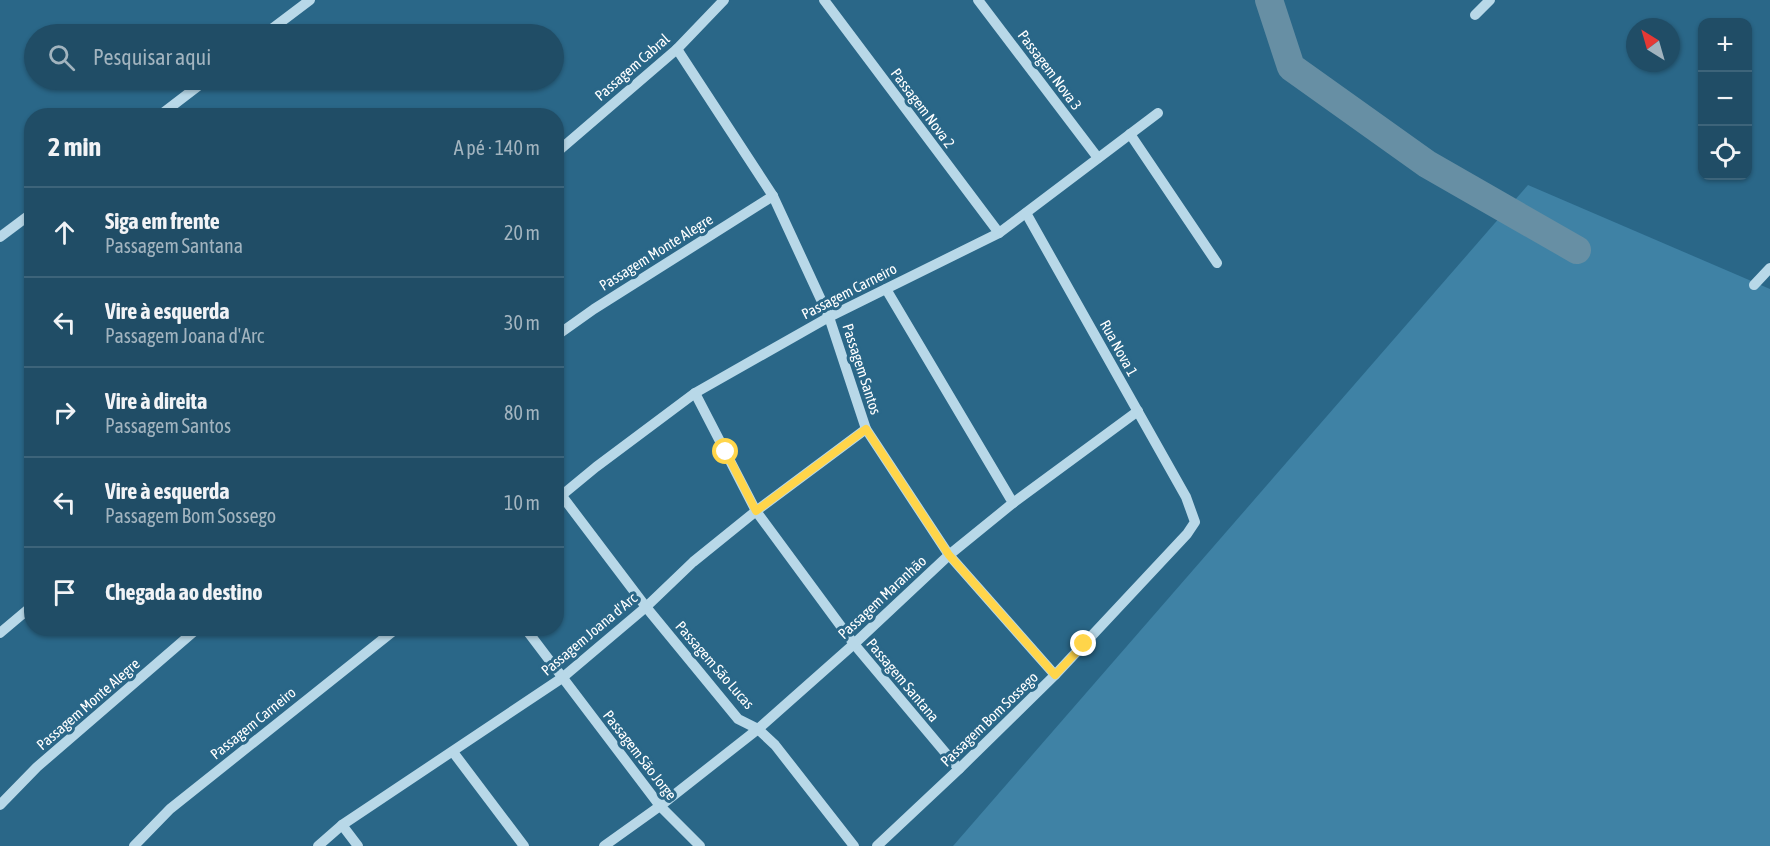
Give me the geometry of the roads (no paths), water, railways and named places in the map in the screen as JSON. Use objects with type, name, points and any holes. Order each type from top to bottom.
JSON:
[{"type":"street","points":[[278,24],[310,0]]},
{"type":"street","name":"Passagem Cabral","points":[[564,146],[677,49],[724,0]]},
{"type":"street","name":"Passagem Nova 2","points":[[824,0],[999,233]]},
{"type":"street","name":"Passagem Nova 3","points":[[978,0],[1098,158]]},
{"type":"street","points":[[1475,15],[1490,0]]},
{"type":"street","name":"Passagem Santos","points":[[677,49],[773,195],[829,317],[866,429],[949,555],[1055,675]]},
{"type":"street","points":[[169,108],[193,90]]},
{"type":"street","name":"Passagem Carneiro","points":[[564,494],[695,393],[829,317],[999,233],[1158,113]]},
{"type":"street","points":[[1130,134],[1217,263]]},
{"type":"street","name":"Passagem Monte Alegre","points":[[564,330],[773,195]]},
{"type":"street","name":"Rua Nova 1","points":[[1026,213],[1186,497]]},
{"type":"street","points":[[0,237],[24,219]]},
{"type":"street","points":[[1754,285],[1770,268]]},
{"type":"street","points":[[886,289],[1013,503]]},
{"type":"street","name":"Passagem Santana","points":[[695,393],[756,511],[854,644],[959,769]]},
{"type":"street","name":"Passagem Maranhão","points":[[604,846],[660,806],[758,729],[854,644],[949,555],[1013,503],[1138,411]]},
{"type":"street","name":"Passagem Joana d'Arc","points":[[318,846],[342,825],[561,678],[646,607],[693,562],[756,511],[866,429]]},
{"type":"street","name":"Passagem Bom Sossego","points":[[877,846],[1055,675],[1187,534],[1195,522],[1186,497]]},
{"type":"street","name":"Passagem São Lucas","points":[[564,504],[738,719],[758,729],[775,745],[854,846]]},
{"type":"street","points":[[0,633],[24,613]]},
{"type":"street","name":"Passagem Monte Alegre","points":[[0,805],[37,767],[189,636]]},
{"type":"street","name":"Passagem Carneiro","points":[[134,846],[170,809],[387,636]]},
{"type":"street","name":"Passagem São Jorge","points":[[531,636],[660,806],[700,846]]},
{"type":"street","points":[[453,752],[524,846]]},
{"type":"street","points":[[342,825],[358,846]]},
{"type":"waterway","points":[[1269,0],[1291,67],[1427,164],[1577,250]]}]
